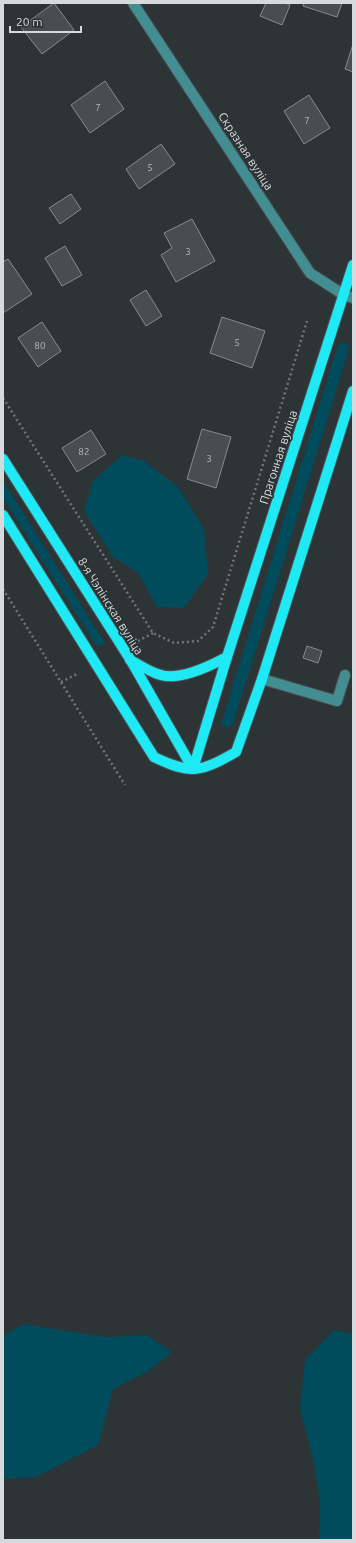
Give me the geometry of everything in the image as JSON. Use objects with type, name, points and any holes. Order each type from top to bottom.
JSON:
[{"type":"main road","name":"Прагонная вуліца","points":[[193,769],[227,657],[348,296],[353,265]]},
{"type":"main road","points":[[3,515],[154,757],[171,765],[193,769],[210,767],[236,752],[262,679],[353,391]]},
{"type":"main road","name":"8-я Чэпінская вуліца","points":[[3,459],[130,659],[193,769]]},
{"type":"main road","points":[[130,659],[156,674],[176,675],[200,670],[227,657]]},
{"type":"street","name":"Скразная вуліца","points":[[134,3],[310,273],[348,296]]},
{"type":"street","points":[[262,679],[337,701],[345,675]]},
{"type":"path","points":[[3,398],[152,633],[174,642],[198,641],[213,627],[307,321]]},
{"type":"path","points":[[3,589],[125,785]]},
{"type":"path","points":[[135,642],[152,633]]},
{"type":"path","points":[[61,682],[79,673]]},
{"type":"shaded area","points":[[341,342],[349,344],[348,352],[233,724],[228,728],[221,724],[337,348]]},
{"type":"shaded area","points":[[122,455],[144,461],[178,487],[204,529],[208,574],[184,608],[157,607],[138,573],[112,556],[84,511],[93,481]]},
{"type":"shaded area","points":[[3,481],[105,643],[97,647],[3,498]]},
{"type":"shaded area","points":[[24,1324],[105,1337],[147,1335],[172,1352],[147,1372],[113,1389],[98,1445],[36,1477],[3,1479],[3,1336]]},
{"type":"shaded area","points":[[334,1330],[353,1334],[353,1540],[319,1540],[320,1503],[314,1464],[300,1408],[305,1360]]},
{"type":"building","points":[[54,3],[74,30],[42,54],[21,27]]},
{"type":"building","points":[[266,3],[285,3],[290,5],[282,25],[260,16]]},
{"type":"building","points":[[304,3],[342,3],[337,17],[303,6]]},
{"type":"building","points":[[353,44],[353,72],[345,69]]},
{"type":"building","points":[[105,81],[124,109],[90,133],[71,105]]},
{"type":"building","points":[[309,95],[330,128],[304,144],[284,111]]},
{"type":"building","points":[[161,144],[175,164],[139,189],[126,169]]},
{"type":"building","points":[[71,194],[81,209],[60,224],[49,208]]},
{"type":"building","points":[[192,219],[215,261],[176,282],[161,255],[172,248],[164,233]]},
{"type":"building","points":[[65,246],[82,275],[62,286],[45,258]]},
{"type":"building","points":[[8,259],[32,294],[3,313],[3,262]]},
{"type":"building","points":[[146,290],[162,316],[146,326],[130,300]]},
{"type":"building","points":[[222,317],[265,331],[252,368],[210,353]]},
{"type":"building","points":[[42,322],[61,351],[38,367],[18,338]]},
{"type":"building","points":[[202,429],[231,437],[216,488],[187,479]]},
{"type":"building","points":[[91,430],[106,454],[77,472],[62,448]]},
{"type":"building","points":[[307,646],[322,651],[318,663],[303,658]]}]
